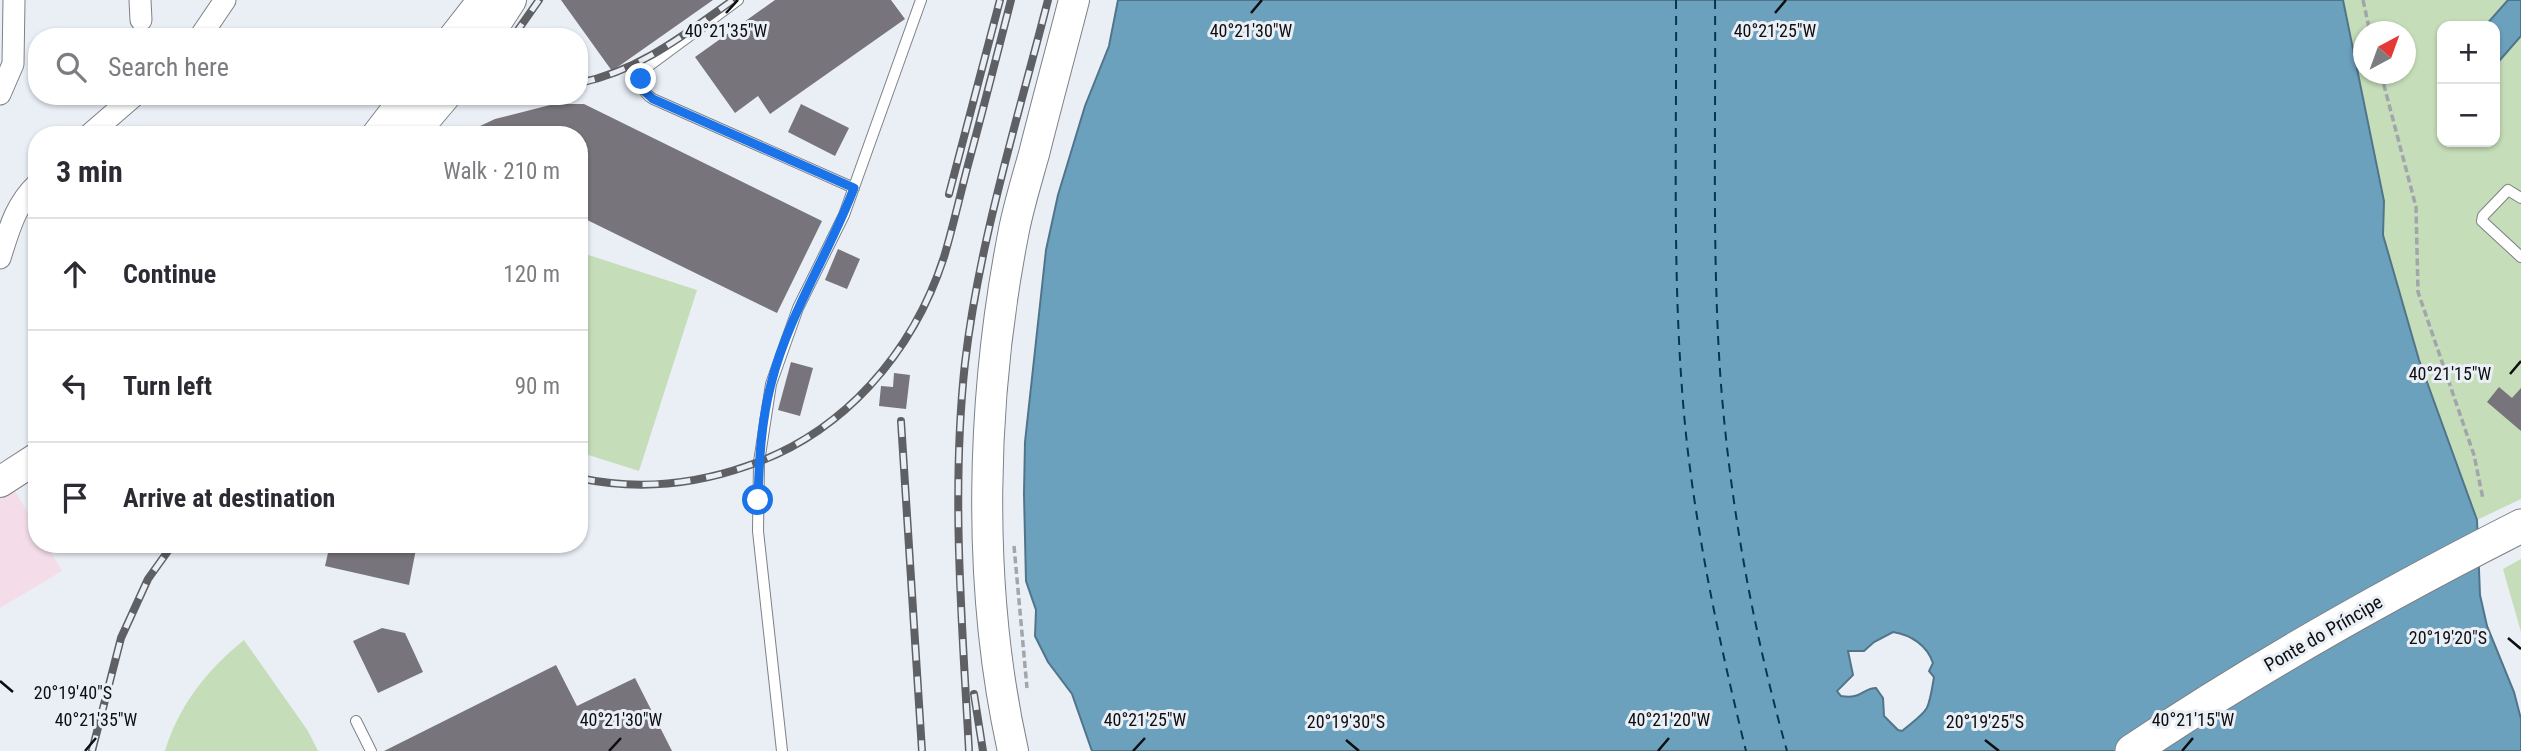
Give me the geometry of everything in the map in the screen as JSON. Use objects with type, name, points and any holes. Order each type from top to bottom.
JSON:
[{"type":"main road","name":"Ponte do Príncipe","points":[[2132,751],[2233,686],[2374,603],[2521,526]]},
{"type":"main road","name":"Ponte do Príncipe","points":[[2169,751],[2319,658],[2521,551]]},
{"type":"street","points":[[0,94],[13,64],[14,0]]},
{"type":"street","points":[[206,28],[225,0]]},
{"type":"street","points":[[461,28],[483,0]]},
{"type":"street","points":[[492,28],[511,0]]},
{"type":"street","points":[[1013,751],[992,613],[988,499],[992,387],[1005,276],[1015,226],[1074,0]]},
{"type":"street","points":[[108,117],[114,105]]},
{"type":"street","points":[[98,126],[123,105]]},
{"type":"street","points":[[384,126],[400,105]]},
{"type":"street","points":[[420,126],[437,105]]},
{"type":"street","points":[[0,258],[8,226],[8,213],[28,194]]},
{"type":"street","points":[[4,480],[28,464]]},
{"type":"street","points":[[4,480],[28,471]]},
{"type":"lane","points":[[738,0],[646,68],[641,79],[644,91],[653,99],[854,188]]},
{"type":"lane","points":[[782,751],[758,531],[759,467],[771,384],[798,308],[844,215],[921,0]]},
{"type":"lane","points":[[2521,198],[2508,190],[2483,216],[2482,221],[2521,257]]},
{"type":"lane","points":[[356,721],[371,751]]},
{"type":"path","points":[[2363,0],[2368,21]]},
{"type":"path","points":[[2384,84],[2416,207],[2418,292],[2474,455],[2483,499]]},
{"type":"path","points":[[1013,541],[1028,700]]},
{"type":"shaded area","points":[[11,484],[28,513],[28,553],[51,553],[62,571],[0,608],[0,490]]},
{"type":"green space","points":[[2343,0],[2521,0],[2521,499],[2477,520],[2419,360],[2383,235],[2384,201],[2360,84],[2416,84],[2416,21],[2353,21],[2353,49]]},
{"type":"green space","points":[[588,255],[697,290],[639,471],[588,455]]},
{"type":"green space","points":[[2521,559],[2521,632],[2503,569]]},
{"type":"green space","points":[[244,640],[308,731],[318,751],[165,751],[178,718],[196,689]]},
{"type":"water","points":[[1118,0],[2343,0],[2353,49],[2353,84],[2360,84],[2384,201],[2383,235],[2419,360],[2477,520],[2480,595],[2487,626],[2514,692],[2521,719],[2521,751],[1092,751],[1072,694],[1048,662],[1035,636],[1036,610],[1026,581],[1024,494],[1025,442],[1046,250],[1058,195],[1085,106],[1109,46]],"holes":[[[1893,632],[1912,638],[1927,651],[1933,663],[1929,671],[1934,677],[1926,709],[1902,731],[1884,716],[1883,698],[1876,688],[1848,697],[1841,696],[1837,691],[1853,675],[1848,651],[1864,651]]]},
{"type":"water","points":[[2508,0],[2521,0],[2521,36],[2500,60],[2500,21],[2489,21]]},
{"type":"building","points":[[561,0],[713,0],[612,71],[588,38],[588,28],[581,28]]},
{"type":"building","points":[[775,0],[891,0],[905,19],[770,114],[758,96],[735,113],[695,57]]},
{"type":"building","points":[[801,104],[849,128],[835,156],[788,132]]},
{"type":"building","points":[[550,105],[586,105],[822,221],[777,313],[588,220],[588,126],[480,126],[495,119]]},
{"type":"building","points":[[838,249],[860,259],[847,289],[825,280]]},
{"type":"building","points":[[791,362],[813,368],[800,416],[778,410]]},
{"type":"building","points":[[894,373],[910,375],[906,409],[879,406],[881,386],[893,387]]},
{"type":"building","points":[[2499,387],[2512,398],[2521,388],[2521,431],[2487,402]]},
{"type":"building","points":[[328,553],[415,553],[409,585],[325,566]]},
{"type":"building","points":[[382,628],[405,633],[423,672],[378,693],[353,641]]},
{"type":"building","points":[[556,665],[577,706],[635,678],[672,751],[384,751]]},
{"type":"ferry route","points":[[1676,0],[1677,278],[1687,444],[1712,599],[1746,751]]},
{"type":"ferry route","points":[[1715,0],[1716,278],[1724,419],[1744,563],[1763,657],[1787,751]]},
{"type":"railway","points":[[519,28],[539,0]]},
{"type":"railway","points":[[588,81],[641,61],[733,0]]},
{"type":"railway","points":[[949,194],[1000,0]]},
{"type":"railway","points":[[588,480],[621,484],[664,484],[706,478],[747,466],[782,452],[814,433],[870,386],[914,326],[944,257],[1011,0]]},
{"type":"railway","points":[[969,751],[958,508],[965,363],[971,318],[990,226],[1048,0]]},
{"type":"railway","points":[[901,421],[922,751]]},
{"type":"railway","points":[[92,751],[121,638],[148,579],[167,553]]},
{"type":"railway","points":[[974,694],[983,751]]},
{"type":"route","points":[[641,79],[644,91],[653,99],[854,188],[844,215],[798,308],[771,384],[762,434],[758,500]]}]
